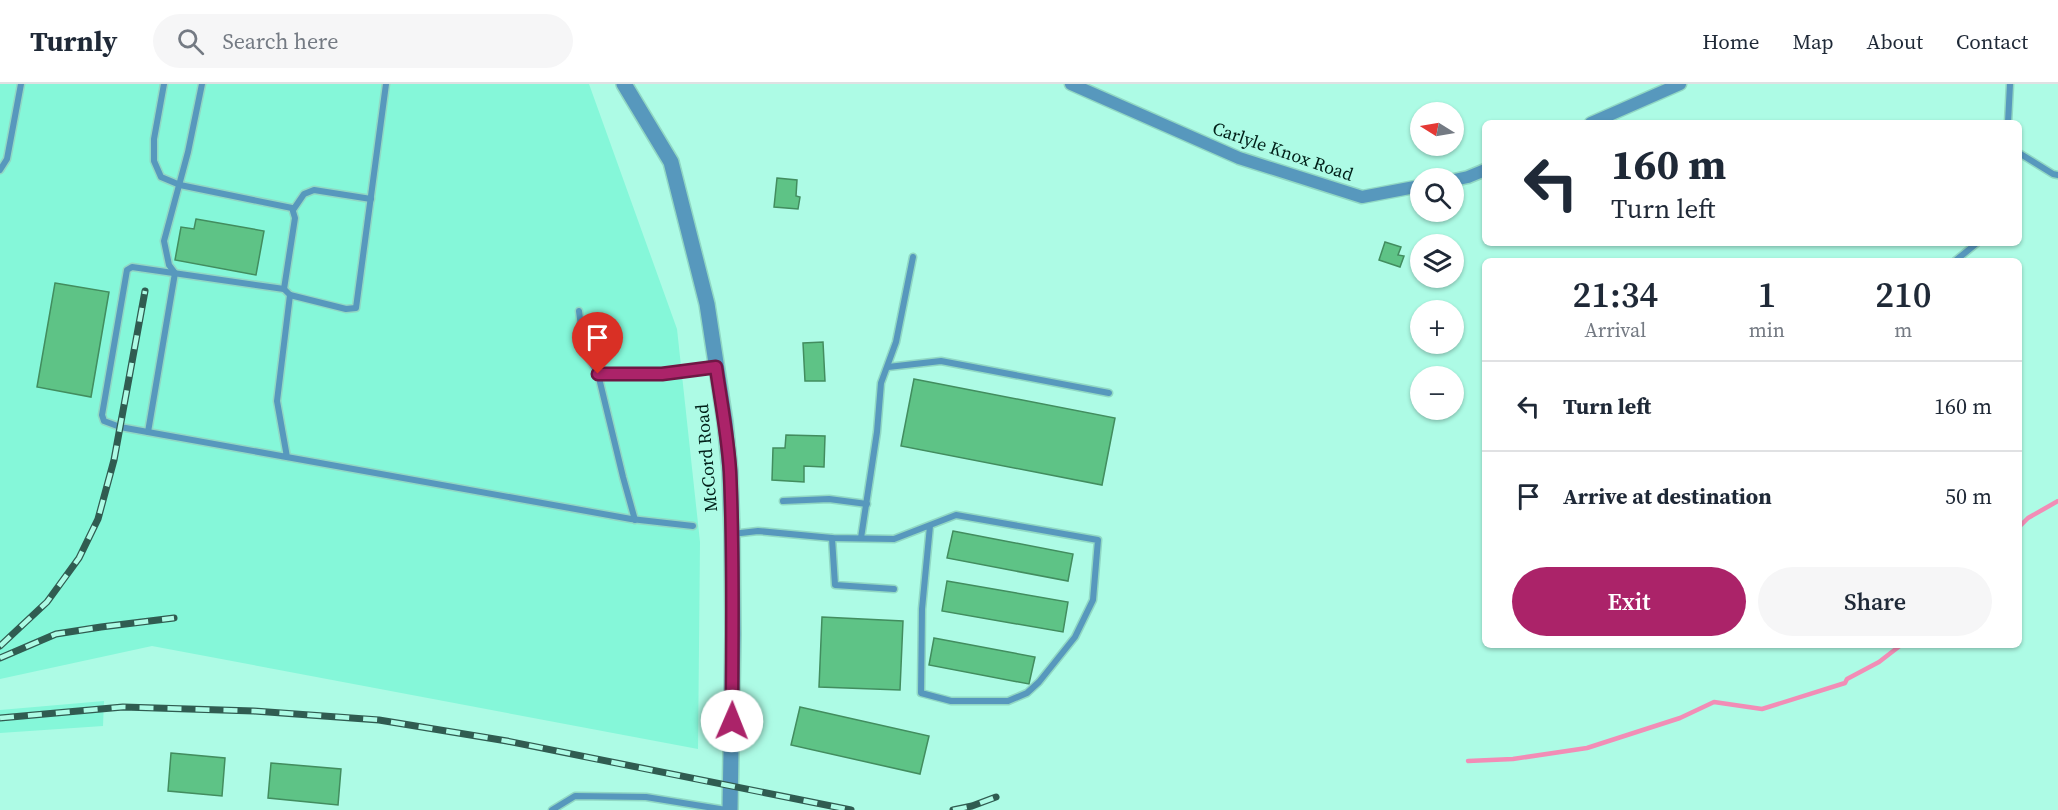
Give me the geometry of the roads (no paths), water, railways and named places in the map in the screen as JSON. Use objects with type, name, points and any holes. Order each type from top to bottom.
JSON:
[{"type":"street","name":"McCord Road","points":[[624,84],[671,162],[707,304],[725,422],[730,471],[732,534],[730,810]]},
{"type":"street","name":"Carlyle Knox Road","points":[[1071,84],[1239,158],[1362,197],[1410,188]]},
{"type":"street","points":[[1598,120],[1680,84]]},
{"type":"street","points":[[1464,178],[1482,171]]},
{"type":"lane","points":[[0,170],[7,159],[21,84]]},
{"type":"lane","points":[[164,84],[154,139],[153,160],[161,177],[180,185],[292,208],[295,218],[284,289]]},
{"type":"lane","points":[[175,273],[168,265],[164,241],[180,185],[202,84]]},
{"type":"lane","points":[[386,84],[356,308],[346,309],[290,296],[284,289],[132,267],[126,273],[102,415],[104,421],[120,428],[635,520],[693,526]]},
{"type":"lane","points":[[2008,120],[2010,84]]},
{"type":"lane","points":[[2022,155],[2058,175]]},
{"type":"lane","points":[[293,210],[304,194],[314,190],[371,199]]},
{"type":"lane","points":[[1959,258],[1973,246]]},
{"type":"lane","points":[[861,538],[877,432],[881,383],[896,342],[913,257]]},
{"type":"lane","points":[[148,432],[175,273]]},
{"type":"lane","points":[[287,457],[277,401],[290,296]]},
{"type":"lane","points":[[579,311],[582,334],[589,359],[598,374],[622,477],[635,520]]},
{"type":"lane","points":[[888,367],[941,361],[1109,393]]},
{"type":"lane","points":[[598,374],[662,374],[716,367]]},
{"type":"lane","points":[[783,501],[829,499],[867,504]]},
{"type":"lane","points":[[732,534],[758,531],[832,538],[894,539],[930,525],[956,515],[1098,540],[1093,600],[1075,637],[1040,682],[1027,693],[1008,701],[951,700],[921,693],[922,609],[930,525]]},
{"type":"lane","points":[[832,538],[835,585],[894,589]]},
{"type":"lane","points":[[552,810],[575,796],[646,798],[726,810]]},
{"type":"waterway","points":[[2022,524],[2028,518],[2058,501]]},
{"type":"waterway","points":[[1468,761],[1513,759],[1587,748],[1680,718],[1714,702],[1762,709],[1845,683],[1847,679],[1879,662],[1897,648]]},
{"type":"railway","points":[[0,646],[47,602],[79,558],[98,519],[114,460],[145,291]]},
{"type":"railway","points":[[0,658],[56,634],[174,618]]},
{"type":"railway","points":[[0,718],[123,707],[254,711],[379,720],[507,741],[851,810]]},
{"type":"railway","points":[[953,810],[996,797]]}]
